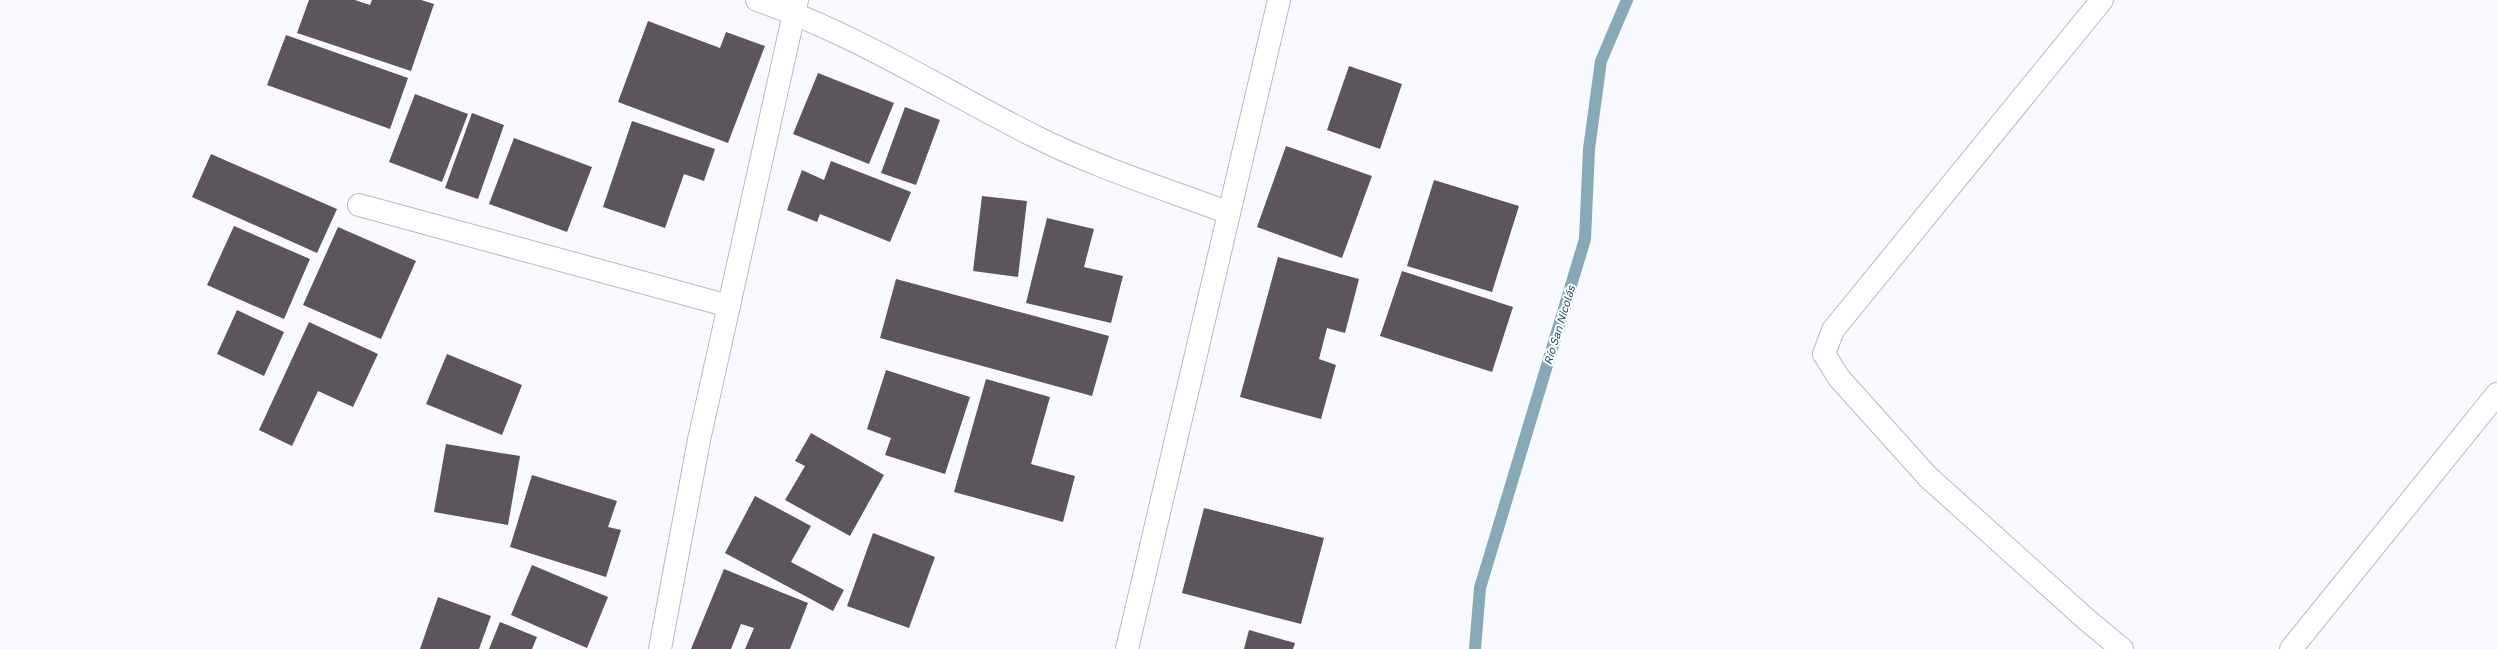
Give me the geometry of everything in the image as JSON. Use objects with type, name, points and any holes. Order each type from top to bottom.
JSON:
[{"type":"street","points":[[757,0],[795,6],[893,61],[1032,135],[1085,160],[1229,213]]},
{"type":"street","points":[[1127,649],[1279,0]]},
{"type":"street","points":[[2102,0],[1833,330],[1824,354],[1839,378],[1928,477],[2087,620],[2122,649]]},
{"type":"street","points":[[660,649],[699,440],[730,306],[795,6]]},
{"type":"street","points":[[359,206],[730,306]]},
{"type":"street","points":[[2291,649],[2497,394]]},
{"type":"building","points":[[309,0],[355,0],[370,5],[372,0],[421,0],[434,4],[411,71],[297,33]]},
{"type":"building","points":[[648,21],[720,48],[726,32],[765,46],[728,143],[618,102]]},
{"type":"building","points":[[286,35],[408,78],[390,129],[267,85]]},
{"type":"building","points":[[1349,66],[1402,84],[1380,149],[1327,130]]},
{"type":"building","points":[[818,73],[894,103],[869,164],[793,134]]},
{"type":"building","points":[[415,94],[468,114],[442,182],[389,162]]},
{"type":"building","points":[[905,107],[940,120],[916,185],[881,173]]},
{"type":"building","points":[[472,113],[504,125],[478,199],[445,188]]},
{"type":"building","points":[[632,121],[715,149],[704,181],[684,174],[665,228],[603,207]]},
{"type":"building","points":[[514,138],[592,167],[567,232],[489,204]]},
{"type":"building","points":[[1286,146],[1372,176],[1342,258],[1257,227]]},
{"type":"building","points":[[211,154],[337,209],[317,253],[192,197]]},
{"type":"building","points":[[831,161],[911,192],[890,242],[820,214],[817,222],[787,210],[802,170],[824,180]]},
{"type":"building","points":[[1434,180],[1519,206],[1492,292],[1407,266]]},
{"type":"building","points":[[982,196],[1027,201],[1018,277],[973,271]]},
{"type":"building","points":[[1047,218],[1094,229],[1084,267],[1123,276],[1111,323],[1026,303]]},
{"type":"building","points":[[234,226],[310,259],[284,319],[207,285]]},
{"type":"building","points":[[338,227],[416,261],[381,339],[303,305]]},
{"type":"building","points":[[1278,257],[1359,279],[1345,333],[1327,328],[1319,359],[1336,365],[1321,419],[1240,397]]},
{"type":"building","points":[[1402,271],[1513,307],[1492,372],[1380,336]]},
{"type":"building","points":[[896,279],[1109,336],[1092,396],[880,338]]},
{"type":"building","points":[[237,310],[284,332],[264,376],[217,354]]},
{"type":"building","points":[[309,322],[378,354],[353,407],[318,391],[292,446],[259,430]]},
{"type":"building","points":[[447,354],[522,385],[502,435],[426,404]]},
{"type":"building","points":[[886,370],[970,397],[945,474],[885,455],[891,438],[867,429]]},
{"type":"building","points":[[986,379],[1050,397],[1031,464],[1075,476],[1063,522],[954,492]]},
{"type":"building","points":[[811,433],[884,475],[850,536],[785,500],[805,466],[795,461]]},
{"type":"building","points":[[446,444],[520,456],[508,525],[434,512]]},
{"type":"building","points":[[532,475],[617,501],[608,527],[621,530],[606,577],[510,547]]},
{"type":"building","points":[[755,496],[811,526],[791,562],[844,590],[833,611],[725,553]]},
{"type":"building","points":[[1204,508],[1324,538],[1301,624],[1182,593]]},
{"type":"building","points":[[873,533],[935,557],[909,628],[847,606]]},
{"type":"building","points":[[532,565],[608,597],[587,648],[511,615]]},
{"type":"building","points":[[724,569],[808,603],[790,649],[745,649],[754,628],[741,624],[731,649],[691,649]]},
{"type":"building","points":[[438,597],[491,616],[479,649],[420,649]]},
{"type":"building","points":[[500,622],[537,637],[532,649],[489,649]]},
{"type":"building","points":[[1249,630],[1295,643],[1293,649],[1244,649]]},
{"type":"waterway","name":"Río San Nicolás","points":[[1475,649],[1480,588],[1585,239],[1589,149],[1601,61],[1627,0]]}]
